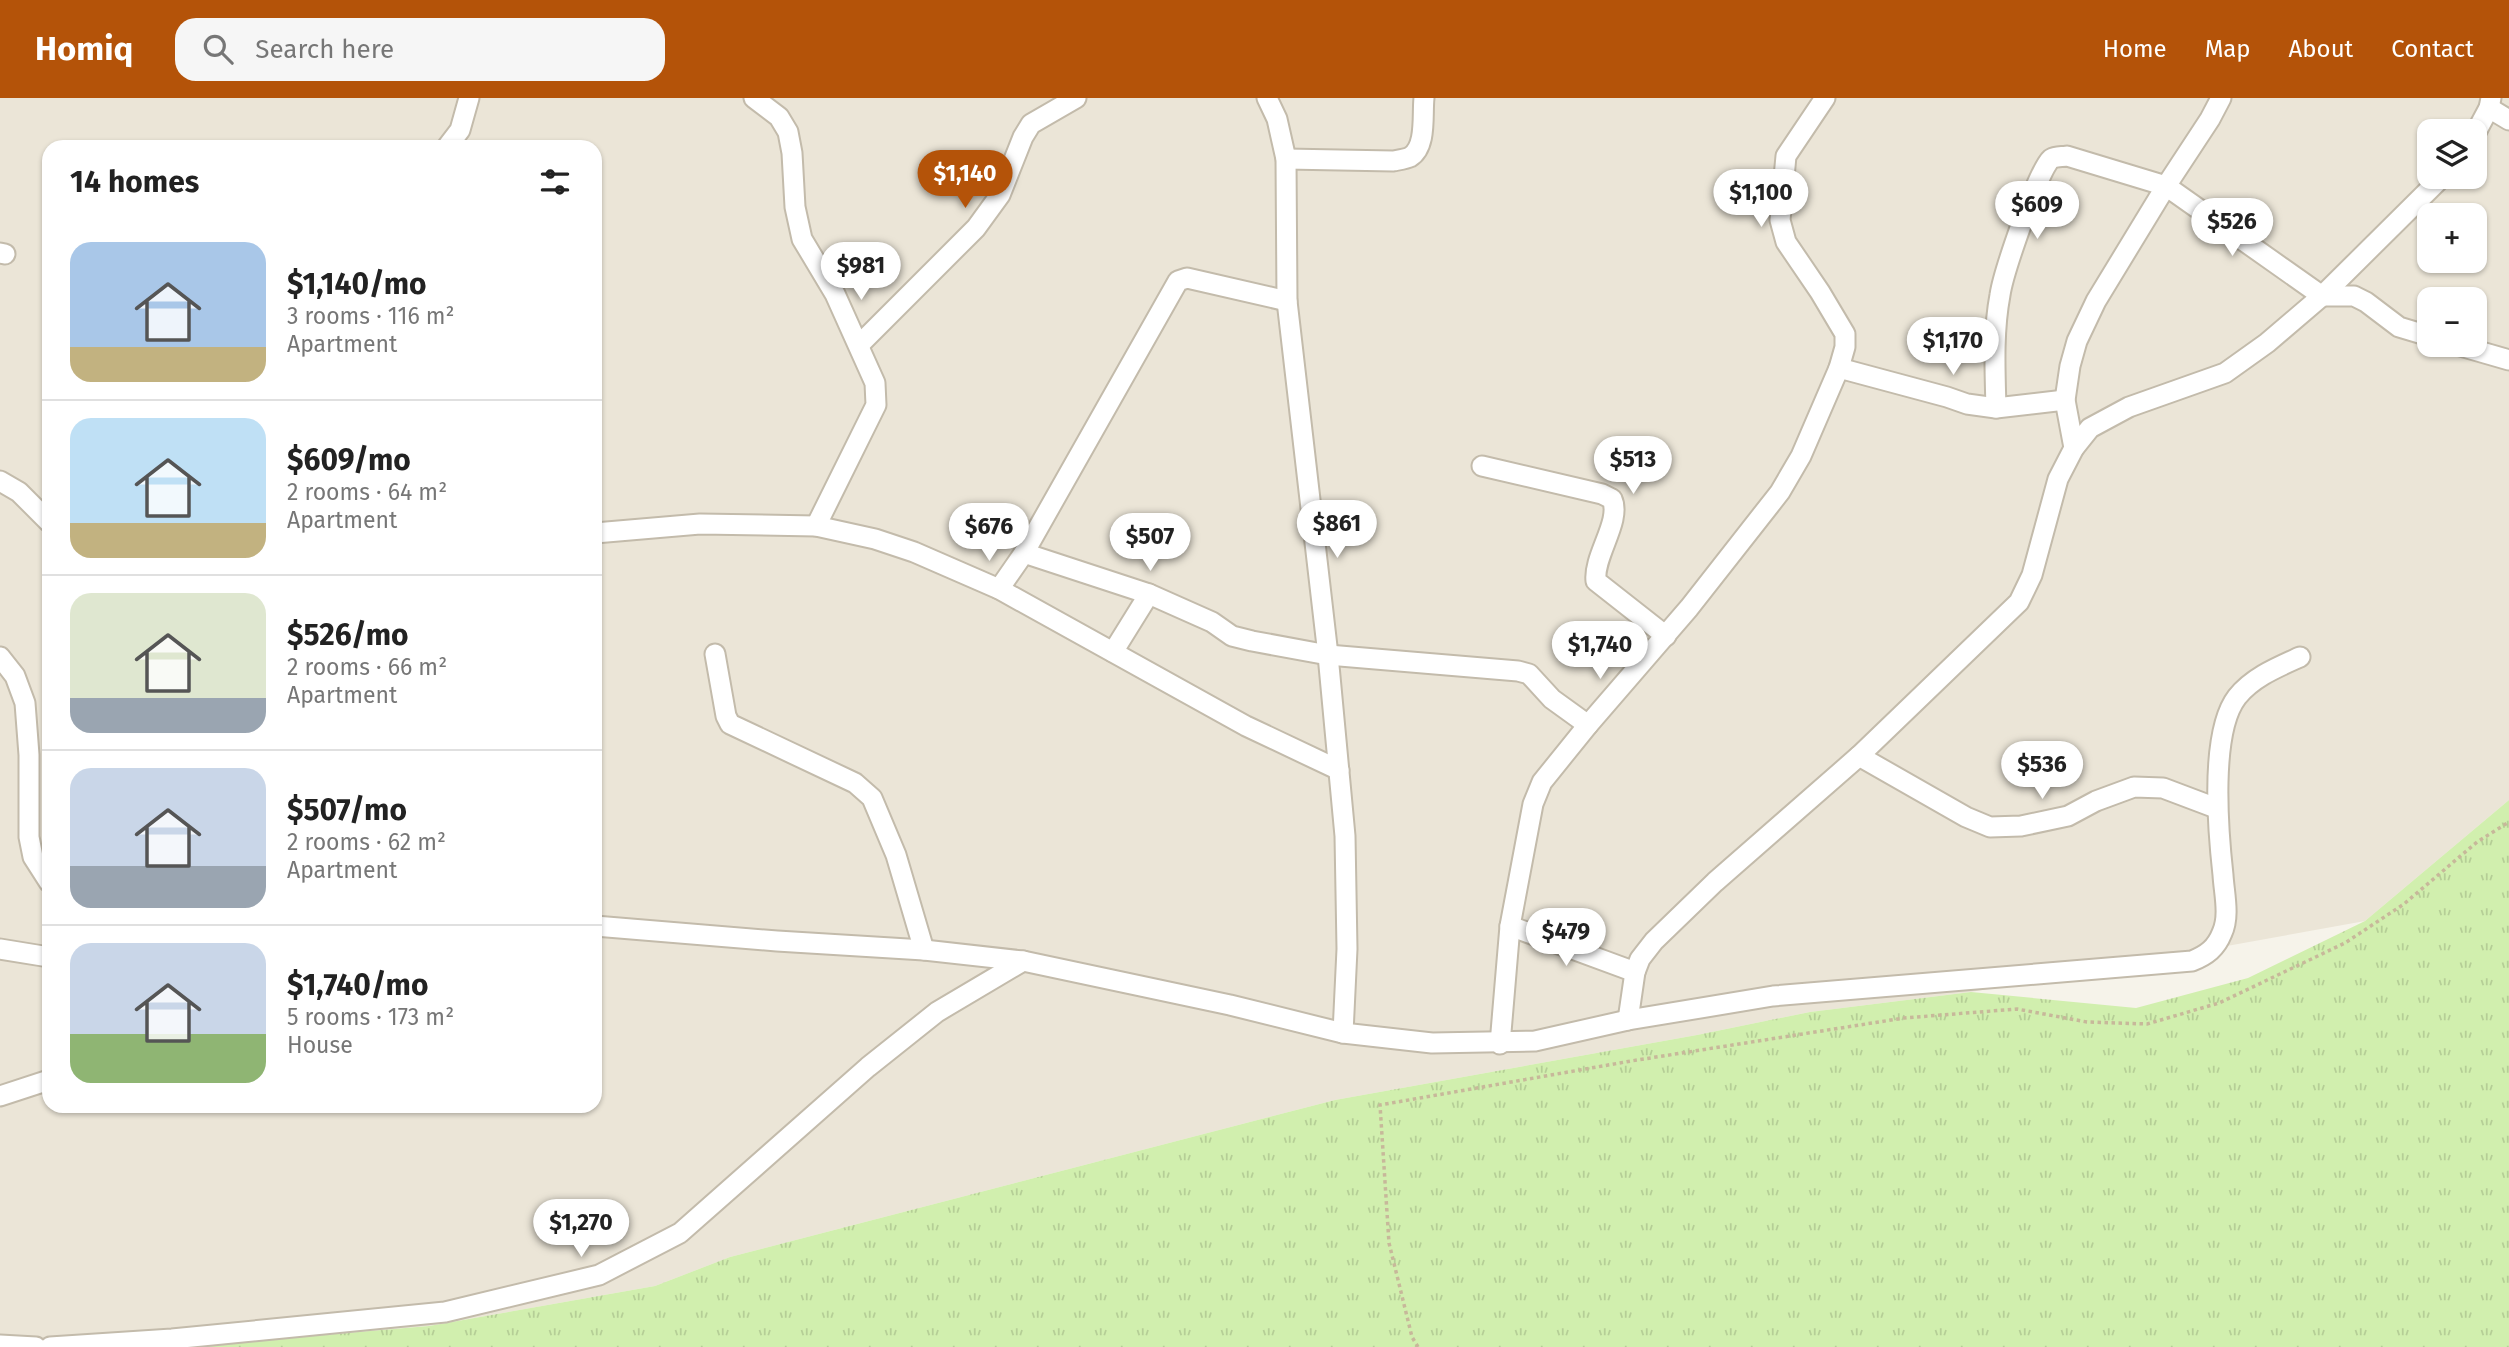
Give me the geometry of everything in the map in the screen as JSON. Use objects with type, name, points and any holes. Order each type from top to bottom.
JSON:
[{"type":"street","points":[[452,140],[460,130],[469,98]]},
{"type":"street","points":[[754,98],[779,117],[788,132],[795,207],[802,239],[835,294],[875,383],[876,405],[816,526]]},
{"type":"street","points":[[859,345],[976,228],[991,209],[1000,195],[1023,136],[1031,124],[1076,98]]},
{"type":"street","points":[[1268,98],[1277,119],[1286,159],[1287,301],[1328,655],[1345,835],[1347,924],[1343,1033]]},
{"type":"street","points":[[1286,159],[1394,161],[1410,157],[1421,140],[1424,98]]},
{"type":"street","points":[[1500,1044],[1510,926],[1534,804],[1542,782],[1666,636],[1780,492],[1801,456],[1839,368],[1845,347],[1845,334],[1786,242],[1780,220],[1786,156],[1825,98]]},
{"type":"street","points":[[2074,448],[2065,400],[2070,366],[2082,331],[2096,300],[2221,98]]},
{"type":"street","points":[[2482,119],[2490,103],[2509,120]]},
{"type":"street","points":[[1996,408],[1996,339],[2000,296],[2008,261],[2050,160],[2067,156],[2166,186],[2322,296],[2354,296],[2399,327],[2417,333]]},
{"type":"street","points":[[1628,1020],[1635,972],[1640,959],[1663,932],[1715,882],[1859,756],[2019,602],[2032,575],[2058,479],[2074,448],[2090,428],[2109,416],[2225,373],[2267,343],[2322,296],[2430,189]]},
{"type":"street","points":[[999,589],[1024,553],[1178,281],[1187,278],[1287,301]]},
{"type":"street","points":[[2487,354],[2509,360]]},
{"type":"street","points":[[1839,368],[1967,404],[1996,408],[2065,400]]},
{"type":"street","points":[[1482,466],[1602,494],[1612,499],[1614,512],[1596,570],[1596,581],[1666,636]]},
{"type":"street","points":[[0,481],[19,492],[42,515]]},
{"type":"street","points":[[602,532],[700,523],[816,526],[875,539],[914,552],[999,589],[1246,726],[1339,770]]},
{"type":"street","points":[[1024,553],[1149,594],[1212,622],[1232,636],[1328,655],[1529,674],[1552,699],[1588,725]]},
{"type":"street","points":[[1113,652],[1149,594]]},
{"type":"street","points":[[715,654],[726,716],[730,724],[855,783],[872,798],[896,855],[924,950]]},
{"type":"street","points":[[0,657],[15,676],[25,703],[29,755],[29,837],[33,857],[42,872]]},
{"type":"street","points":[[602,926],[924,950],[1023,961],[1230,1005],[1343,1033],[1432,1043],[1500,1044],[1535,1041],[1628,1020],[1773,996],[2192,961],[2210,954],[2223,932],[2226,912],[2216,808],[2225,718],[2238,695],[2262,674],[2300,657]]},
{"type":"street","points":[[1859,756],[1966,817],[1990,827],[2021,826],[2068,816],[2096,801],[2133,787],[2163,788],[2216,808]]},
{"type":"street","points":[[1510,926],[1635,972]]},
{"type":"street","points":[[0,949],[42,956]]},
{"type":"street","points":[[50,1347],[172,1339],[444,1312],[599,1275],[680,1233],[878,1059],[937,1012],[1023,961]]},
{"type":"street","points":[[0,1096],[42,1082]]},
{"type":"street","points":[[0,1345],[36,1347]]},
{"type":"path","points":[[1418,1347],[1412,1337],[1389,1243],[1380,1105],[1631,1061],[1904,1018],[2017,1009],[2087,1022],[2147,1024],[2219,1003],[2345,943],[2404,904],[2477,842],[2509,822]]},
{"type":"shaded area","points":[[0,98],[2509,98],[2509,800],[2365,921],[1971,992],[1810,1012],[1335,1100],[730,1257],[655,1286],[429,1326],[180,1347],[0,1347]]},
{"type":"green space","points":[[2509,800],[2509,1347],[180,1347],[429,1326],[655,1286],[730,1257],[1335,1100],[1810,1012],[1971,992],[2136,1008],[2248,978],[2365,921]]}]
